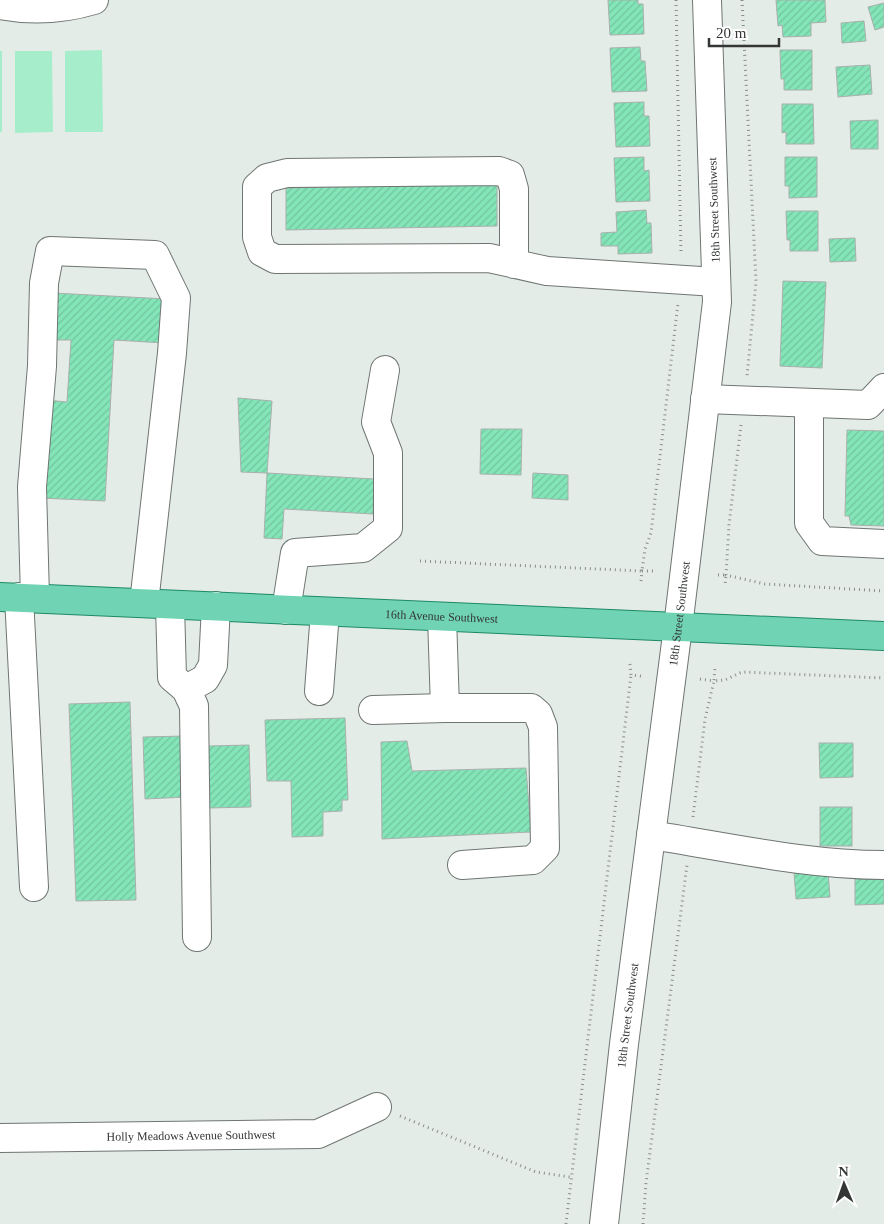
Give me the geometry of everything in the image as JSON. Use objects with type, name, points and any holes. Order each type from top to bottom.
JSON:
[{"type":"main road","name":"16th Avenue Southwest","points":[[18,598],[884,636]]},
{"type":"street","points":[[0,5],[25,10],[80,4],[94,0]]},
{"type":"street","name":"18th Street Southwest","points":[[604,1224],[623,1053],[678,627],[716,302],[707,0]]},
{"type":"street","points":[[514,264],[514,189],[510,175],[500,171],[287,174],[267,178],[257,187],[257,237],[262,252],[275,259],[489,258],[514,264],[546,271],[716,282]]},
{"type":"street","points":[[34,887],[12,689],[18,598],[32,487],[42,366],[44,282],[50,251],[155,255],[176,298],[157,604],[172,677],[186,690],[194,706],[196,937]]},
{"type":"street","points":[[286,610],[295,553],[362,548],[388,528],[388,454],[376,422],[386,370]]},
{"type":"street","points":[[705,399],[868,405],[884,388]]},
{"type":"street","points":[[809,403],[808,523],[822,541],[884,544]]},
{"type":"street","points":[[186,690],[205,679],[213,665],[216,606]]},
{"type":"street","points":[[319,691],[325,612]]},
{"type":"street","points":[[442,617],[445,708]]},
{"type":"street","points":[[373,710],[531,708],[538,714],[542,726],[545,848],[533,860],[462,866]]},
{"type":"street","points":[[651,835],[849,864],[884,865]]},
{"type":"street","name":"Holly Meadows Avenue Southwest","points":[[0,1138],[318,1134],[377,1107]]},
{"type":"path","points":[[641,581],[645,549],[651,533],[676,331],[680,280],[680,143],[676,0]]},
{"type":"path","points":[[725,585],[729,526],[756,282],[742,0]]},
{"type":"path","points":[[420,561],[656,571]]},
{"type":"path","points":[[718,575],[765,584],[884,591]]},
{"type":"path","points":[[566,1224],[630,664]]},
{"type":"path","points":[[643,1224],[646,1183],[705,719],[714,681],[714,667]]},
{"type":"path","points":[[700,679],[725,680],[742,672],[884,678]]},
{"type":"path","points":[[630,675],[641,676]]},
{"type":"path","points":[[377,1107],[536,1172],[570,1177]]},
{"type":"green space","points":[[102,50],[103,132],[65,132],[65,51]]},
{"type":"green space","points":[[0,51],[2,51],[2,132],[0,132]]},
{"type":"green space","points":[[15,51],[52,51],[53,132],[15,133]]},
{"type":"building","points":[[608,0],[638,0],[638,4],[643,4],[644,34],[610,35]]},
{"type":"building","points":[[776,0],[825,0],[826,22],[811,23],[811,36],[783,37],[782,25],[778,26]]},
{"type":"building","points":[[884,3],[884,27],[875,30],[868,7]]},
{"type":"building","points":[[864,21],[866,41],[842,43],[841,23]]},
{"type":"building","points":[[640,47],[641,61],[645,61],[647,91],[612,92],[610,48]]},
{"type":"building","points":[[780,50],[812,50],[812,90],[784,90],[784,79],[781,79]]},
{"type":"building","points":[[870,65],[872,94],[838,97],[836,67]]},
{"type":"building","points":[[644,102],[644,116],[649,116],[650,146],[616,147],[614,103]]},
{"type":"building","points":[[782,104],[813,104],[814,144],[786,144],[786,132],[782,133]]},
{"type":"building","points":[[878,120],[878,149],[851,149],[850,121]]},
{"type":"building","points":[[644,157],[644,171],[649,170],[650,201],[616,202],[614,158]]},
{"type":"building","points":[[785,157],[817,157],[817,197],[789,198],[789,186],[785,186]]},
{"type":"building","points":[[497,184],[497,226],[286,230],[286,188]]},
{"type":"building","points":[[646,210],[647,223],[651,223],[652,253],[618,254],[618,246],[601,246],[601,233],[617,232],[616,212]]},
{"type":"building","points":[[786,211],[818,211],[818,251],[790,251],[790,240],[787,240]]},
{"type":"building","points":[[855,238],[856,261],[830,262],[829,239]]},
{"type":"building","points":[[783,281],[826,282],[822,368],[780,366]]},
{"type":"building","points":[[53,293],[167,299],[164,343],[114,340],[105,501],[40,498],[46,400],[67,402],[71,340],[50,340]]},
{"type":"building","points":[[238,398],[272,401],[267,473],[241,472]]},
{"type":"building","points":[[481,429],[522,429],[521,475],[480,474]]},
{"type":"building","points":[[847,430],[884,431],[884,526],[851,525],[849,516],[845,516]]},
{"type":"building","points":[[267,473],[374,479],[373,514],[284,509],[282,539],[264,538]]},
{"type":"building","points":[[533,473],[568,475],[568,500],[532,498]]},
{"type":"building","points":[[130,702],[136,900],[76,901],[69,704]]},
{"type":"building","points":[[345,718],[348,800],[342,800],[342,811],[323,812],[323,836],[292,837],[291,781],[267,781],[265,720]]},
{"type":"building","points":[[185,736],[187,797],[145,799],[143,737]]},
{"type":"building","points":[[407,741],[412,771],[526,768],[531,832],[382,839],[381,742]]},
{"type":"building","points":[[819,743],[853,743],[853,777],[820,778]]},
{"type":"building","points":[[249,745],[251,807],[209,808],[208,746]]},
{"type":"building","points":[[820,807],[852,807],[852,846],[820,846]]},
{"type":"building","points":[[828,871],[830,897],[796,899],[794,873]]},
{"type":"building","points":[[855,872],[884,872],[884,904],[855,905]]}]
